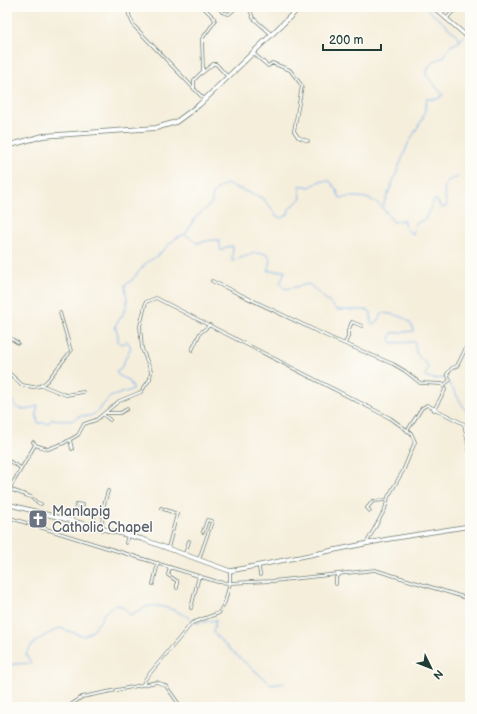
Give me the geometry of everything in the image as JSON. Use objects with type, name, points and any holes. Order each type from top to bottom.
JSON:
[{"type":"main road","points":[[7,146],[48,135],[160,128],[183,118],[204,100],[300,7]]},
{"type":"main road","points":[[7,504],[128,535],[230,571],[259,567],[366,544],[470,526]]},
{"type":"street","points":[[129,7],[129,15],[134,26],[204,100]]},
{"type":"street","points":[[201,74],[203,68],[202,39],[215,19],[203,7]]},
{"type":"street","points":[[219,7],[222,12],[229,14],[236,8],[242,7]]},
{"type":"street","points":[[249,7],[253,18],[272,34]]},
{"type":"street","points":[[433,7],[470,39]]},
{"type":"street","points":[[441,14],[447,7]]},
{"type":"street","points":[[446,19],[457,7]]},
{"type":"street","points":[[253,53],[268,66],[272,63],[290,70],[302,86],[294,128],[296,135],[308,141]]},
{"type":"street","points":[[194,89],[194,80],[213,64],[216,64],[228,77]]},
{"type":"street","points":[[212,281],[264,305],[296,322],[401,368],[420,383],[446,383]]},
{"type":"street","points":[[33,442],[36,445],[48,449],[70,440],[78,435],[84,424],[96,420],[119,401],[142,391],[151,377],[151,371],[142,349],[140,326],[146,302],[156,298],[390,418],[414,436],[415,444],[387,500],[385,509],[366,544]]},
{"type":"street","points":[[7,304],[9,307],[7,312]]},
{"type":"street","points":[[7,371],[22,385],[33,387],[41,385],[47,381],[71,351],[60,313]]},
{"type":"street","points":[[345,343],[352,322],[362,326]]},
{"type":"street","points":[[192,350],[200,333],[210,325]]},
{"type":"street","points":[[7,336],[18,343]]},
{"type":"street","points":[[434,410],[445,390],[446,383],[450,379],[447,374],[452,368],[457,366],[463,358],[468,344]]},
{"type":"street","points":[[41,385],[66,395],[83,392]]},
{"type":"street","points":[[408,430],[423,406],[427,405],[434,410],[464,424],[470,453]]},
{"type":"street","points":[[105,414],[120,413],[127,409]]},
{"type":"street","points":[[105,414],[110,420]]},
{"type":"street","points":[[70,440],[72,449]]},
{"type":"street","points":[[7,493],[20,468],[36,445]]},
{"type":"street","points":[[7,460],[20,468]]},
{"type":"street","points":[[9,489],[31,497],[36,502],[41,504]]},
{"type":"street","points":[[102,528],[103,508],[108,491]]},
{"type":"street","points":[[370,511],[367,508],[373,501],[387,500]]},
{"type":"street","points":[[71,520],[77,504],[83,505]]},
{"type":"street","points":[[161,508],[177,515],[168,548]]},
{"type":"street","points":[[92,526],[95,512]]},
{"type":"street","points":[[7,517],[218,582],[230,583],[274,581],[378,570],[470,599]]},
{"type":"street","points":[[199,560],[207,541],[212,521],[208,520],[203,532]]},
{"type":"street","points":[[126,543],[128,535]]},
{"type":"street","points":[[184,555],[189,541]]},
{"type":"street","points":[[153,584],[158,564]]},
{"type":"street","points":[[259,567],[260,575]]},
{"type":"street","points":[[170,568],[168,575],[177,581],[177,588]]},
{"type":"street","points":[[143,684],[146,678],[190,625],[219,613],[225,602],[230,583],[230,571]]},
{"type":"street","points":[[336,584],[336,578],[340,574]]},
{"type":"street","points":[[191,608],[199,576]]},
{"type":"street","points":[[68,707],[82,697],[157,682],[162,683],[182,707]]},
{"type":"waterway","points":[[425,7],[457,35],[460,41]]},
{"type":"waterway","points":[[466,34],[470,29]]},
{"type":"waterway","points":[[383,206],[408,144],[423,118],[427,99],[438,99],[443,95],[426,75],[430,65],[434,61],[444,57],[450,46],[459,42],[464,36]]},
{"type":"waterway","points":[[186,233],[196,217],[211,204],[213,194],[219,188],[227,184],[262,198],[270,206],[276,216],[283,218],[288,214],[289,209],[301,198],[299,185],[310,187],[320,181],[330,181],[340,198],[357,197],[371,200],[382,207],[393,222],[403,220],[407,230],[413,234],[415,224],[425,219],[434,200],[437,200],[441,208],[447,206],[444,190],[447,181],[458,177]]},
{"type":"waterway","points":[[7,392],[17,408],[28,410],[38,405],[36,413],[38,423],[49,423],[52,419],[71,421],[80,416],[90,416],[97,412],[110,397],[134,389],[128,380],[118,375],[116,371],[120,370],[131,347],[127,341],[123,344],[118,342],[118,335],[115,326],[124,313],[127,305],[125,285],[131,281],[146,263],[157,256],[176,238],[185,234],[197,243],[219,240],[221,251],[226,247],[233,246],[232,261],[255,253],[268,254],[270,260],[268,271],[285,271],[280,284],[285,289],[309,284],[337,310],[366,310],[371,312],[371,324],[374,325],[383,313],[406,319],[414,331],[392,333],[390,338],[392,343],[415,342],[418,356],[429,366],[425,376],[433,379],[446,378],[467,412],[470,410]]},
{"type":"waterway","points":[[470,390],[467,393],[470,397]]},
{"type":"waterway","points":[[7,666],[31,663],[26,654],[32,645],[36,641],[60,628],[84,636],[92,631],[101,620],[104,613],[114,605],[122,606],[130,615],[145,607],[156,606],[169,608],[197,623],[216,620],[213,632],[227,646],[271,685],[284,683]]},
{"type":"place","name":"Manlapig Catholic Chapel","points":[[38,519]]}]
